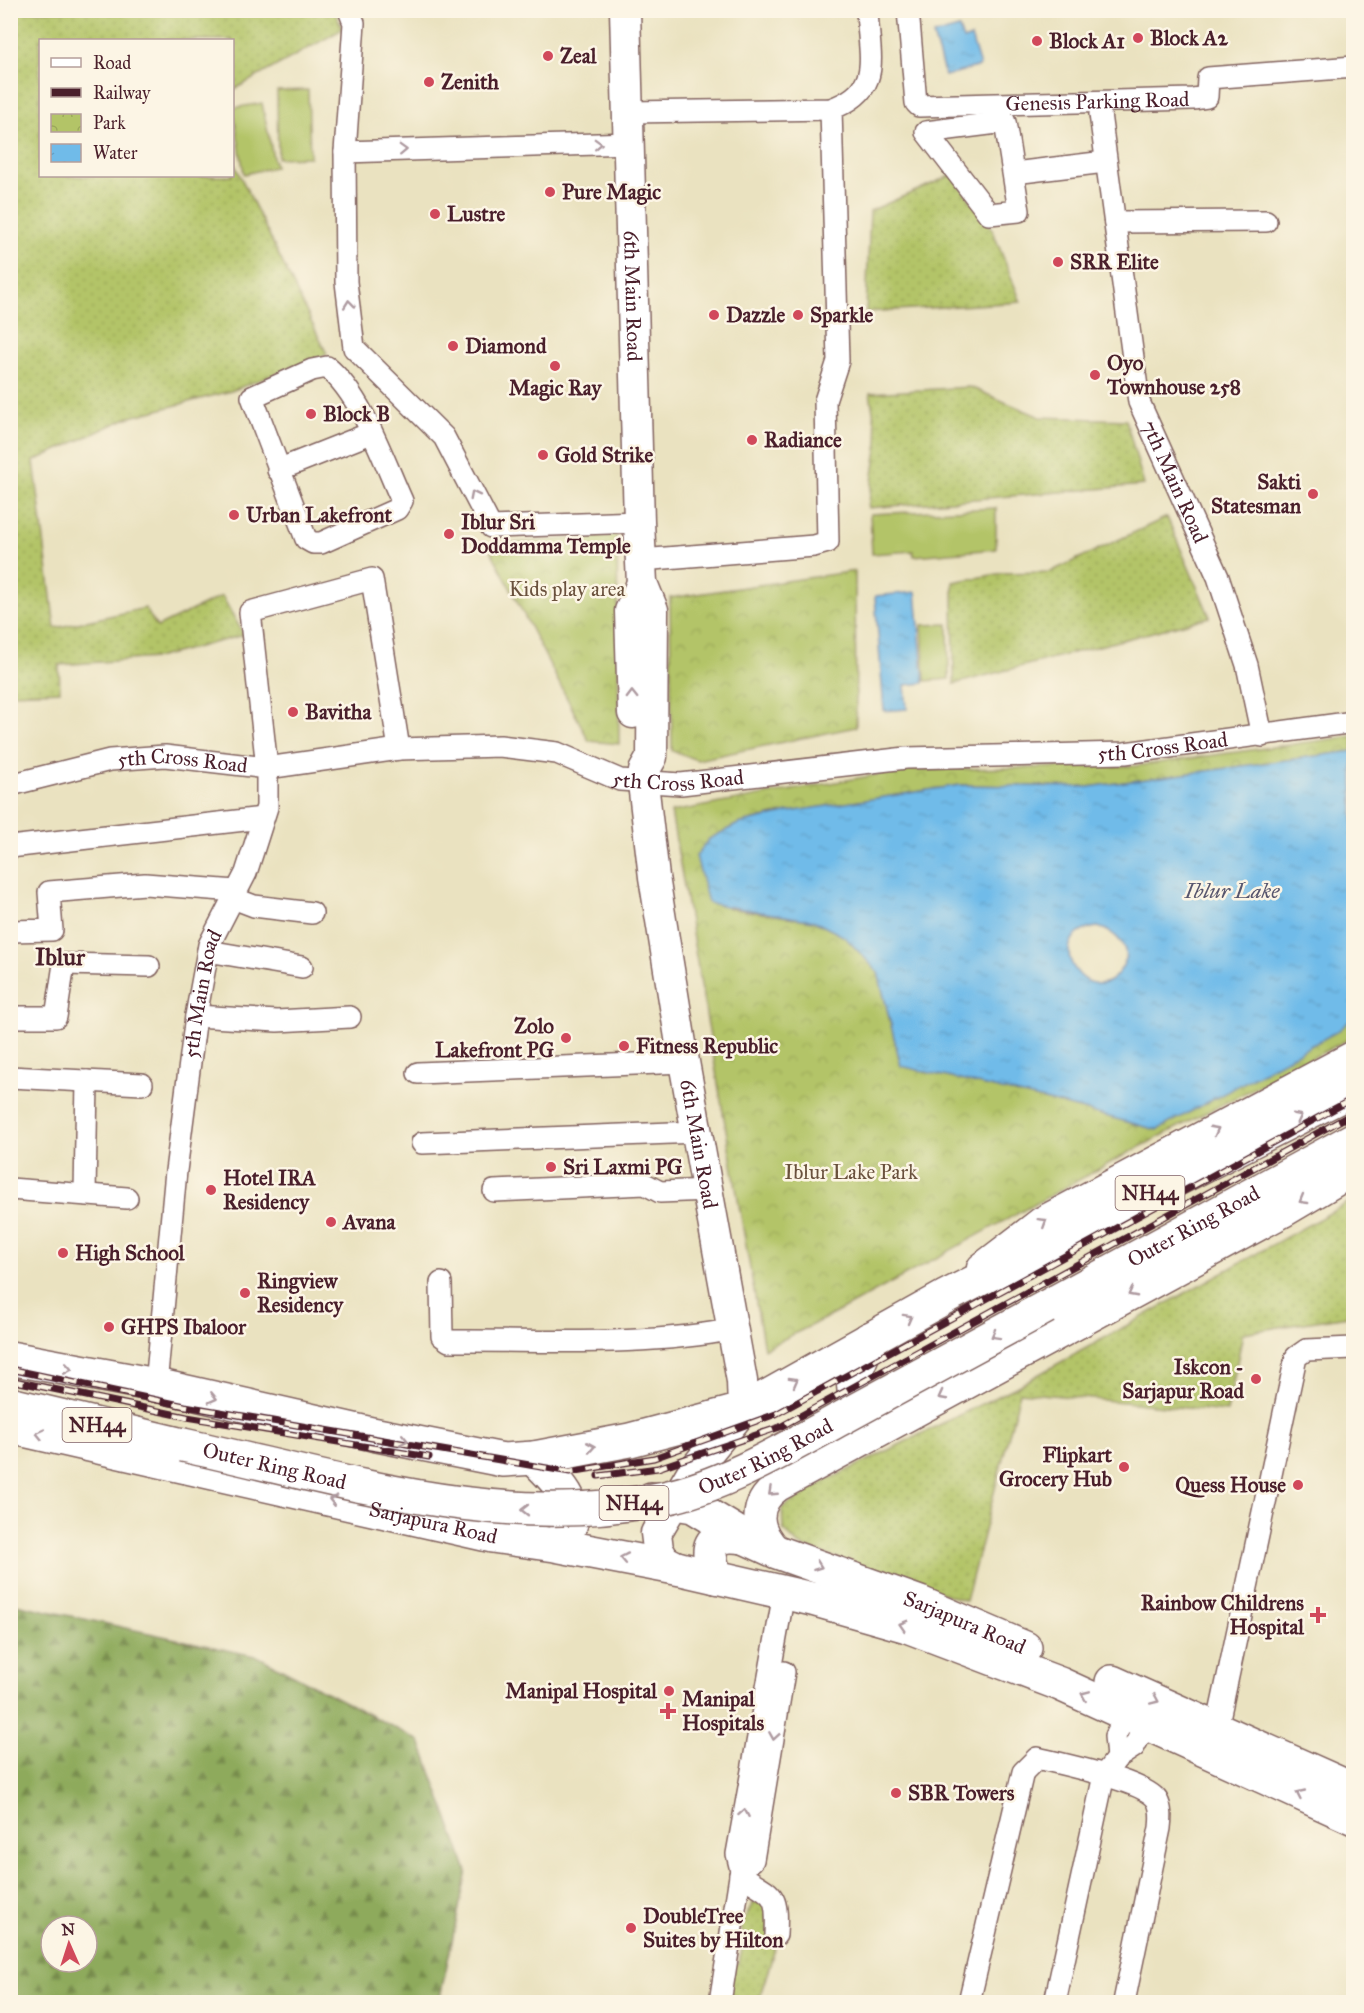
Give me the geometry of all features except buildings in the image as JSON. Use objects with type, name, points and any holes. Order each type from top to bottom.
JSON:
[{"type":"main road","name":"NH44","points":[[10,1358],[156,1385],[503,1460],[534,1458],[630,1440],[743,1410],[947,1296],[1353,1089]]},
{"type":"main road","name":"Outer Ring Road","points":[[10,1404],[183,1445],[460,1504],[514,1510],[576,1510],[666,1498],[719,1479],[786,1448],[1353,1139]]},
{"type":"main road","points":[[869,1339],[853,1378],[855,1402],[864,1412],[901,1418]]},
{"type":"main road","name":"Sarjapura Road","points":[[10,1427],[492,1536],[555,1545],[681,1569],[790,1594],[906,1626],[1060,1684],[1353,1818]]},
{"type":"main road","points":[[534,1458],[566,1492],[572,1518],[570,1528],[555,1545]]},
{"type":"main road","name":"Sarjapura Road","points":[[566,1492],[591,1499],[674,1502],[693,1506],[744,1537],[777,1552],[920,1603],[1217,1728],[1353,1790]]},
{"type":"main road","points":[[716,1577],[708,1553],[710,1546],[714,1541],[731,1536],[744,1537]]},
{"type":"street","points":[[350,10],[354,23],[345,152],[346,282],[354,348],[444,437],[490,527],[639,522]]},
{"type":"street","name":"6th Main Road","points":[[625,10],[639,522],[642,572],[653,610],[652,757],[644,777],[654,877],[684,1062],[734,1329],[742,1381],[743,1410]]},
{"type":"street","points":[[629,112],[831,110],[851,102],[863,91],[869,78],[867,10]]},
{"type":"street","name":"Genesis Parking Road","points":[[908,10],[916,103],[919,106],[1192,99],[1207,97],[1208,78],[1353,67]]},
{"type":"street","points":[[642,572],[828,542],[825,401],[838,361],[831,110]]},
{"type":"street","name":"7th Main Road","points":[[1100,114],[1139,402],[1218,577],[1247,665],[1262,736]]},
{"type":"street","points":[[1005,122],[1014,173],[1019,211],[989,214],[926,132],[1005,122]]},
{"type":"street","points":[[345,152],[630,143]]},
{"type":"street","points":[[1014,173],[1105,162]]},
{"type":"street","points":[[1115,222],[1266,221]]},
{"type":"street","points":[[327,367],[341,378],[371,433],[402,501],[401,506],[321,543],[312,543],[306,539],[252,397],[302,374],[327,367],[354,348]]},
{"type":"street","points":[[278,470],[371,433]]},
{"type":"street","name":"5th Main Road","points":[[156,1385],[176,1171],[196,1016],[208,951],[246,873],[267,807],[267,768],[250,612],[372,579],[399,749]]},
{"type":"street","name":"5th Cross Road","points":[[10,785],[110,760],[165,756],[267,768],[399,749],[500,746],[557,753],[620,780],[644,777],[681,784],[906,758],[1125,753],[1353,722]]},
{"type":"street","points":[[10,847],[263,818]]},
{"type":"street","points":[[10,931],[52,930],[49,892],[145,884],[235,895],[254,906],[312,912]]},
{"type":"street","points":[[208,951],[302,967]]},
{"type":"street","points":[[10,1017],[56,1017],[64,964],[149,966]]},
{"type":"street","points":[[196,1016],[277,1021],[350,1017]]},
{"type":"street","points":[[947,1296],[1042,1222],[1353,1056]]},
{"type":"street","points":[[418,1073],[684,1062]]},
{"type":"street","points":[[10,1077],[142,1084]]},
{"type":"street","points":[[85,1193],[87,1081]]},
{"type":"street","points":[[422,1143],[697,1132]]},
{"type":"street","points":[[777,1552],[762,1534],[759,1521],[759,1511],[768,1493],[901,1418],[1283,1212],[1353,1170]]},
{"type":"street","points":[[494,1191],[645,1184],[660,1192],[708,1190]]},
{"type":"street","points":[[10,1189],[127,1198]]},
{"type":"street","points":[[441,1283],[442,1336],[449,1341],[657,1339],[698,1336],[734,1329]]},
{"type":"street","points":[[1217,1728],[1296,1357],[1306,1350],[1353,1348]]},
{"type":"street","points":[[681,1569],[664,1560],[658,1549],[656,1533],[692,1472],[743,1410]]},
{"type":"street","points":[[720,2002],[741,1872],[753,1860],[790,1594]]},
{"type":"street","points":[[1055,2002],[1104,1775],[1117,1758],[1134,1747],[1137,1718]]},
{"type":"street","points":[[969,2002],[1023,1772],[1037,1758],[1104,1775],[1143,1789],[1156,1799],[1161,1813],[1160,1828],[1124,2002]]},
{"type":"street","points":[[741,1872],[774,1898],[777,1905],[776,1935]]},
{"type":"green space","points":[[10,11],[334,11],[343,29],[234,89],[234,39],[39,39],[39,177],[234,177],[234,163],[327,354],[231,391],[127,418],[34,461],[55,628],[145,608],[157,627],[222,596],[244,635],[156,658],[59,665],[60,691],[11,693]]},
{"type":"green space","points":[[308,90],[310,157],[278,158],[277,91]]},
{"type":"green space","points":[[262,103],[275,167],[244,174],[234,108]]},
{"type":"green space","points":[[952,175],[992,229],[1021,302],[866,312],[870,211]]},
{"type":"green space","points":[[970,387],[1040,417],[1126,420],[1144,485],[868,508],[878,442],[870,393]]},
{"type":"green space","points":[[996,508],[996,549],[914,556],[913,551],[872,554],[870,514]]},
{"type":"green space","points":[[1167,517],[1210,617],[954,684],[953,582],[1003,573],[1050,572]]},
{"type":"green space","name":"Kids play area","points":[[617,535],[619,744],[589,741],[488,545]]},
{"type":"green space","points":[[855,571],[856,727],[697,760],[672,751],[670,598]]},
{"type":"green space","points":[[948,624],[949,679],[925,681],[922,625]]},
{"type":"green space","name":"Iblur Lake Park","points":[[1353,736],[1353,751],[1088,787],[960,785],[778,814],[738,824],[709,839],[728,908],[814,921],[845,937],[878,972],[901,1066],[1061,1104],[1157,1130],[1338,1031],[1353,1018],[1353,1037],[1130,1152],[834,1314],[764,1349],[671,812],[903,770],[1135,766]]},
{"type":"green space","points":[[1353,1200],[1353,1315],[1243,1333],[1227,1412],[1020,1392],[966,1601],[798,1545],[783,1529],[782,1508],[824,1482],[1016,1387]]},
{"type":"green space","points":[[11,1603],[259,1657],[420,1741],[467,1871],[439,2002],[11,2002]]},
{"type":"green space","points":[[769,1901],[768,1933],[776,1946],[761,1992],[761,2002],[728,2002],[731,1965],[739,1963],[744,1940],[741,1926],[753,1903]]},
{"type":"water","points":[[959,28],[963,40],[971,37],[980,66],[945,76],[933,35]]},
{"type":"water","points":[[916,592],[924,683],[905,685],[907,709],[884,711],[875,596]]},
{"type":"water","name":"Iblur Lake","points":[[1353,751],[1353,1018],[1338,1031],[1157,1130],[1061,1104],[901,1066],[878,972],[845,937],[814,921],[708,903],[696,856],[709,839],[738,824],[789,812],[960,785],[1088,787]],"holes":[[[1098,927],[1105,929],[1121,942],[1124,948],[1124,962],[1121,969],[1109,981],[1096,984],[1084,979],[1075,969],[1070,956],[1071,943],[1079,933]]]},
{"type":"railway","points":[[10,1369],[185,1406],[570,1472],[654,1458],[776,1414],[1354,1098]]},
{"type":"railway","points":[[598,1476],[658,1468],[780,1427],[1354,1113]]},
{"type":"railway","points":[[10,1380],[187,1417],[429,1457]]},
{"type":"place","name":"Block A2","points":[[1138,38]]},
{"type":"place","name":"Block A1","points":[[1037,41]]},
{"type":"place","name":"Zeal","points":[[548,56]]},
{"type":"place","name":"Zenith","points":[[429,82]]},
{"type":"place","name":"Pure Magic","points":[[550,192]]},
{"type":"place","name":"Lustre","points":[[435,214]]},
{"type":"place","name":"SRR Elite","points":[[1058,262]]},
{"type":"place","name":"Dazzle","points":[[714,315]]},
{"type":"place","name":"Sparkle","points":[[798,315]]},
{"type":"place","name":"Diamond","points":[[453,346]]},
{"type":"place","name":"Magic Ray","points":[[555,366]]},
{"type":"place","name":"Oyo Townhouse 258","points":[[1095,375]]},
{"type":"place","name":"Block B","points":[[311,414]]},
{"type":"place","name":"Radiance","points":[[752,440]]},
{"type":"place","name":"Gold Strike","points":[[543,455]]},
{"type":"place","name":"Sakti Statesman","points":[[1313,494]]},
{"type":"place","name":"Urban Lakefront","points":[[234,515]]},
{"type":"place","name":"Iblur Sri Doddamma Temple","points":[[449,534]]},
{"type":"place","name":"Bavitha","points":[[293,712]]},
{"type":"place","name":"Zolo Lakefront PG","points":[[566,1038]]},
{"type":"place","name":"Fitness Republic","points":[[624,1046]]},
{"type":"place","name":"Sri Laxmi PG","points":[[551,1167]]},
{"type":"place","name":"Hotel IRA Residency","points":[[211,1190]]},
{"type":"place","name":"Avana","points":[[331,1222]]},
{"type":"place","name":"High School","points":[[63,1253]]},
{"type":"place","name":"Ringview Residency","points":[[245,1293]]},
{"type":"place","name":"GHPS Ibaloor","points":[[109,1327]]},
{"type":"place","name":"Iskcon - Sarjapur Road","points":[[1256,1379]]},
{"type":"place","name":"Flipkart Grocery Hub","points":[[1124,1467]]},
{"type":"place","name":"Quess House","points":[[1298,1485]]},
{"type":"place","name":"Rainbow Childrens Hospital","points":[[1318,1615]]},
{"type":"place","name":"Manipal Hospital","points":[[669,1691]]},
{"type":"place","name":"Manipal Hospitals","points":[[668,1711]]},
{"type":"place","name":"SBR Towers","points":[[896,1793]]},
{"type":"place","name":"DoubleTree Suites by Hilton","points":[[631,1928]]},
{"type":"district","name":"Iblur","points":[[60,957]]}]
